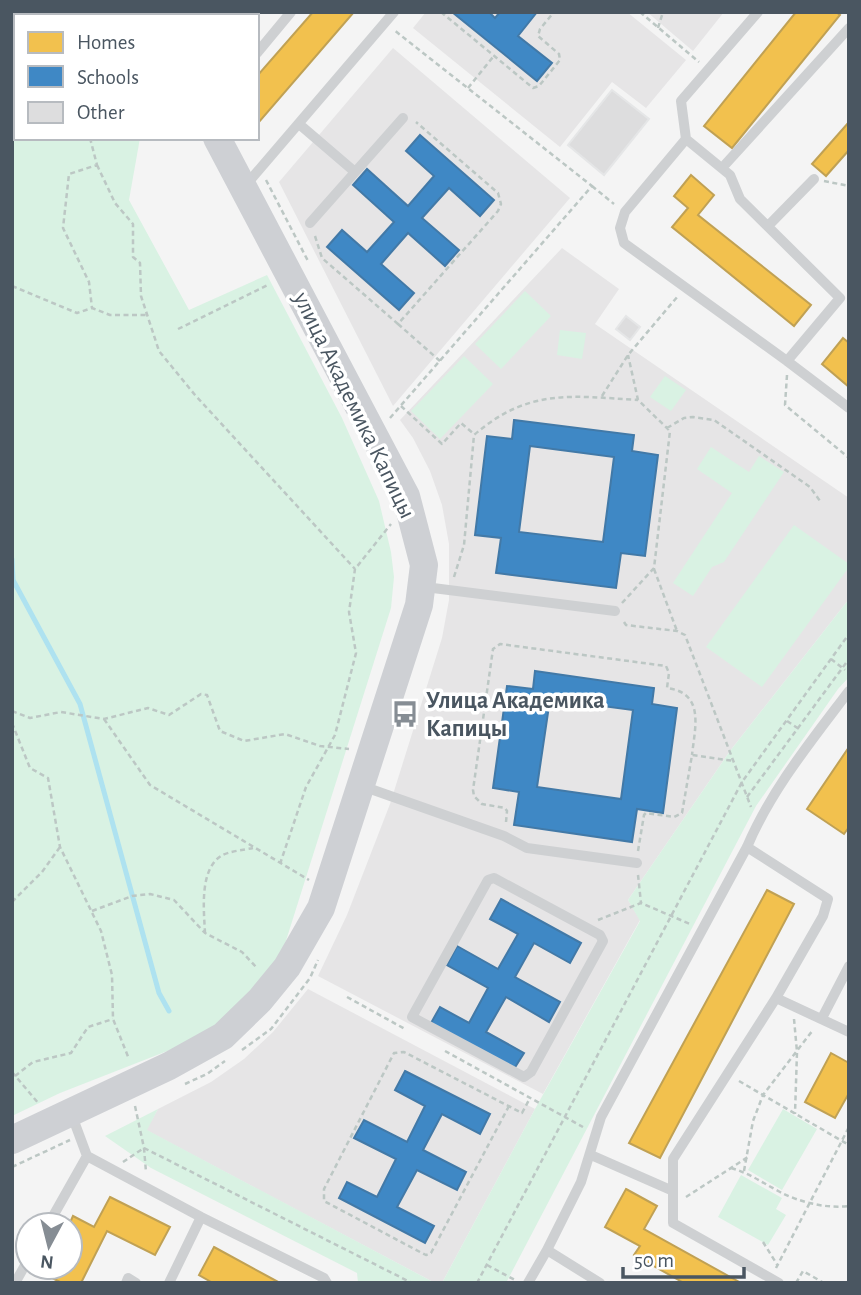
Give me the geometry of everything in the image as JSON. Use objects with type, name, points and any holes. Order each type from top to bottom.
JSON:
[{"type":"street","name":"улица Академика Капицы","points":[[12,1140],[75,1124],[223,1036],[260,1000],[287,967],[321,908],[419,606],[424,565],[406,496],[252,178],[218,140]]},
{"type":"lane","points":[[259,51],[291,12]]},
{"type":"lane","points":[[252,178],[394,12]]},
{"type":"lane","points":[[758,12],[681,101],[686,139],[730,175],[740,199],[844,301],[787,361]]},
{"type":"lane","points":[[722,168],[849,28]]},
{"type":"lane","points":[[310,223],[403,118]]},
{"type":"lane","points":[[299,124],[355,172]]},
{"type":"lane","points":[[686,139],[625,212],[620,228],[624,243],[849,408]]},
{"type":"lane","points":[[768,226],[814,179]]},
{"type":"lane","points":[[421,586],[615,611]]},
{"type":"lane","points":[[528,1283],[581,1182],[601,1117],[757,824],[801,755],[849,691]]},
{"type":"lane","points":[[361,786],[504,836],[527,848],[637,863]]},
{"type":"lane","points":[[747,847],[828,900],[823,916],[776,998],[673,1159],[673,1223],[775,1280]]},
{"type":"lane","points":[[488,880],[499,880],[583,926],[600,935],[603,941],[529,1075],[520,1077],[412,1017],[488,880]]},
{"type":"lane","points":[[822,1018],[849,966]]},
{"type":"lane","points":[[776,998],[849,1032]]},
{"type":"lane","points":[[75,1124],[87,1156],[324,1278],[327,1283]]},
{"type":"lane","points":[[591,1155],[673,1191]]},
{"type":"lane","points":[[56,1211],[87,1156]]},
{"type":"lane","points":[[169,1283],[201,1217]]},
{"type":"lane","points":[[547,1250],[600,1283]]},
{"type":"lane","points":[[125,1283],[128,1278],[136,1283]]},
{"type":"path","points":[[441,12],[533,88],[539,86],[560,60],[559,54],[538,36],[540,29],[554,12]]},
{"type":"path","points":[[640,12],[707,69]]},
{"type":"path","points":[[658,28],[663,12]]},
{"type":"path","points":[[386,23],[625,212]]},
{"type":"path","points":[[468,88],[493,57]]},
{"type":"path","points":[[398,324],[498,211],[501,204],[498,193],[411,118],[403,118]]},
{"type":"path","points":[[91,140],[97,165],[115,203],[133,224],[133,257],[140,262],[141,296],[159,351],[195,395],[355,569]]},
{"type":"path","points":[[92,308],[89,282],[63,228],[69,174],[97,165]]},
{"type":"path","points":[[252,178],[310,264]]},
{"type":"path","points":[[814,179],[849,186]]},
{"type":"path","points":[[390,418],[592,186]]},
{"type":"path","points":[[310,223],[323,258],[440,361]]},
{"type":"path","points":[[178,329],[278,280]]},
{"type":"path","points":[[12,286],[77,313],[92,308],[110,315],[148,315]]},
{"type":"path","points":[[601,398],[628,355],[685,288]]},
{"type":"path","points":[[628,355],[638,400],[670,430],[654,568],[677,631]]},
{"type":"path","points":[[787,361],[785,405],[849,458]]},
{"type":"path","points":[[450,590],[464,545],[474,435],[504,413],[530,402],[566,395],[638,400]]},
{"type":"path","points":[[401,406],[442,444],[461,423],[474,435]]},
{"type":"path","points":[[667,428],[693,416],[714,420],[810,487],[820,500]]},
{"type":"path","points":[[280,864],[306,787],[335,735],[356,653],[349,612],[355,569],[397,517]]},
{"type":"path","points":[[615,611],[654,568]]},
{"type":"path","points":[[626,625],[677,631],[685,635],[757,824]]},
{"type":"path","points":[[477,1283],[742,782],[849,634]]},
{"type":"path","points":[[504,836],[507,811],[502,807],[482,804],[474,796],[473,790],[493,649],[507,643],[666,666],[669,673],[667,688],[681,690],[697,716],[682,813],[674,817],[646,813],[644,815],[637,863],[641,903]]},
{"type":"path","points":[[831,659],[844,669]]},
{"type":"path","points":[[747,797],[849,659]]},
{"type":"path","points":[[12,711],[30,718],[61,712],[104,719],[148,708],[169,715],[201,694],[207,695],[220,732],[244,741],[285,734],[327,747],[359,750]]},
{"type":"path","points":[[104,719],[150,785],[316,884]]},
{"type":"path","points":[[787,721],[799,729]]},
{"type":"path","points":[[12,723],[30,768],[48,778],[60,847],[102,931],[112,975],[113,1019],[132,1069]]},
{"type":"path","points":[[692,755],[734,761]]},
{"type":"path","points":[[12,902],[42,872],[60,847]]},
{"type":"path","points":[[205,933],[206,876],[221,856],[254,848]]},
{"type":"path","points":[[92,911],[118,900],[150,894],[174,900],[205,933],[242,952],[264,976]]},
{"type":"path","points":[[583,926],[641,903],[702,929]]},
{"type":"path","points":[[239,1052],[271,1029],[310,978],[320,956]]},
{"type":"path","points":[[793,1006],[797,1052],[795,1114]]},
{"type":"path","points":[[744,1171],[752,1121],[762,1095],[822,1018]]},
{"type":"path","points":[[15,1076],[33,1062],[71,1054],[88,1027],[113,1019]]},
{"type":"path","points":[[509,1106],[431,1253],[426,1255],[324,1201],[324,1189],[394,1053],[404,1052],[509,1106],[522,1113],[530,1098]]},
{"type":"path","points":[[183,1085],[207,1074],[228,1059]]},
{"type":"path","points":[[12,1072],[42,1107]]},
{"type":"path","points":[[727,1075],[849,1145]]},
{"type":"path","points":[[536,1101],[595,1134]]},
{"type":"path","points":[[135,1106],[144,1148],[147,1188]]},
{"type":"path","points":[[12,1167],[75,1124]]},
{"type":"path","points":[[775,1280],[778,1266],[849,1127]]},
{"type":"path","points":[[112,1170],[144,1148]]},
{"type":"path","points":[[144,1148],[412,1283]]},
{"type":"path","points":[[673,1206],[748,1157]]},
{"type":"path","points":[[731,1168],[744,1171],[782,1193],[810,1203],[849,1206]]},
{"type":"path","points":[[763,1242],[778,1266]]},
{"type":"path","points":[[487,1265],[508,1276]]},
{"type":"path","points":[[796,1283],[803,1271],[824,1283]]},
{"type":"shaded area","points":[[426,12],[627,12],[686,60],[646,108],[612,82],[560,147],[413,28]]},
{"type":"shaded area","points":[[647,12],[724,12],[693,51]]},
{"type":"shaded area","points":[[393,48],[570,198],[393,406],[279,182]]},
{"type":"shaded area","points":[[562,248],[619,289],[595,324],[849,498],[849,599],[730,751],[628,900],[640,920],[543,1094],[318,976],[347,915],[390,804],[442,638],[449,600],[449,544],[442,505],[430,471],[400,420]]},
{"type":"shaded area","points":[[308,989],[535,1109],[442,1283],[435,1283],[146,1130],[158,1109],[211,1082],[244,1059],[273,1032]]},
{"type":"green space","points":[[12,12],[62,12],[63,14],[14,14],[14,140],[140,140],[129,200],[189,310],[267,275],[342,418],[379,501],[394,577],[391,608],[278,966],[221,1030],[60,1093],[12,1116]]},
{"type":"green space","points":[[525,291],[551,316],[501,369],[475,344]]},
{"type":"green space","points":[[560,330],[586,333],[582,359],[557,355]]},
{"type":"green space","points":[[464,356],[493,384],[440,439],[411,411]]},
{"type":"green space","points":[[665,376],[686,390],[671,411],[650,397]]},
{"type":"green space","points":[[711,447],[749,472],[759,456],[784,472],[724,562],[712,567],[693,596],[673,583],[732,493],[697,469]]},
{"type":"green space","points":[[794,525],[849,564],[849,567],[762,687],[706,647]]},
{"type":"green space","points":[[849,599],[849,677],[756,806],[506,1283],[442,1283],[640,921],[628,900],[730,751]]},
{"type":"green space","points":[[158,1109],[147,1130],[435,1283],[358,1283],[357,1273],[151,1168],[105,1136]]},
{"type":"green space","points":[[783,1109],[817,1129],[782,1190],[748,1170]]},
{"type":"green space","points":[[741,1175],[782,1198],[776,1209],[786,1215],[768,1245],[718,1217]]},
{"type":"building: Homes","points":[[313,12],[354,12],[259,122],[259,74]]},
{"type":"building: Homes","points":[[796,12],[836,12],[840,15],[732,148],[704,126]]},
{"type":"building: Homes","points":[[849,122],[849,150],[826,176],[812,164]]},
{"type":"building: Homes","points":[[691,175],[714,195],[698,215],[811,305],[794,326],[672,227],[688,208],[674,196]]},
{"type":"building: Homes","points":[[843,338],[849,343],[849,387],[822,364]]},
{"type":"building: Homes","points":[[849,747],[849,827],[844,834],[807,809]]},
{"type":"building: Homes","points":[[767,890],[794,904],[660,1158],[629,1143]]},
{"type":"building: Homes","points":[[831,1053],[849,1063],[849,1093],[835,1118],[805,1102]]},
{"type":"building: Homes","points":[[626,1189],[657,1206],[644,1229],[741,1283],[684,1283],[634,1255],[640,1246],[605,1227]]},
{"type":"building: Homes","points":[[110,1197],[170,1227],[155,1255],[107,1231],[84,1277],[84,1222],[94,1227]]},
{"type":"building: Homes","points":[[214,1247],[280,1283],[213,1283],[199,1275]]},
{"type":"building: Homes","points":[[58,1281],[82,1281],[81,1283]]},
{"type":"building: Schools","points":[[452,12],[489,12],[495,18],[500,12],[537,12],[518,36],[552,63],[537,81]]},
{"type":"building: Schools","points":[[420,135],[494,200],[480,216],[449,188],[422,218],[459,250],[445,266],[408,233],[381,264],[414,293],[399,310],[327,247],[342,230],[367,252],[394,222],[353,185],[367,169],[408,206],[434,176],[406,151]]},
{"type":"building: Schools","points":[[514,420],[634,435],[632,451],[658,455],[645,556],[621,553],[616,588],[496,573],[501,538],[475,535],[487,436],[512,439]],"holes":[[[530,446],[614,457],[603,542],[519,532]]]},
{"type":"building: Schools","points":[[535,671],[654,688],[652,704],[677,708],[663,813],[637,809],[632,842],[514,825],[519,792],[493,788],[507,686],[533,689]],"holes":[[[550,699],[633,710],[621,799],[537,787]]]},
{"type":"building: Schools","points":[[501,899],[581,943],[570,963],[534,943],[515,977],[560,1002],[549,1022],[506,997],[486,1032],[524,1053],[514,1069],[431,1023],[440,1007],[469,1023],[488,988],[447,965],[457,946],[498,969],[518,934],[490,919]]},
{"type":"building: Schools","points":[[405,1071],[490,1114],[480,1134],[442,1114],[423,1150],[466,1172],[457,1190],[417,1170],[397,1207],[434,1226],[425,1243],[339,1198],[347,1182],[377,1197],[396,1159],[354,1138],[364,1120],[407,1142],[425,1106],[395,1090]]},
{"type":"building: Other","points":[[612,90],[649,119],[604,175],[568,145]]},
{"type":"building: Other","points":[[626,316],[640,327],[630,340],[616,329]]},
{"type":"waterway","points":[[12,559],[13,580],[80,704],[159,993],[169,1011]]},
{"type":"place","name":"Улица Академика Капицы","points":[[405,714]]}]
